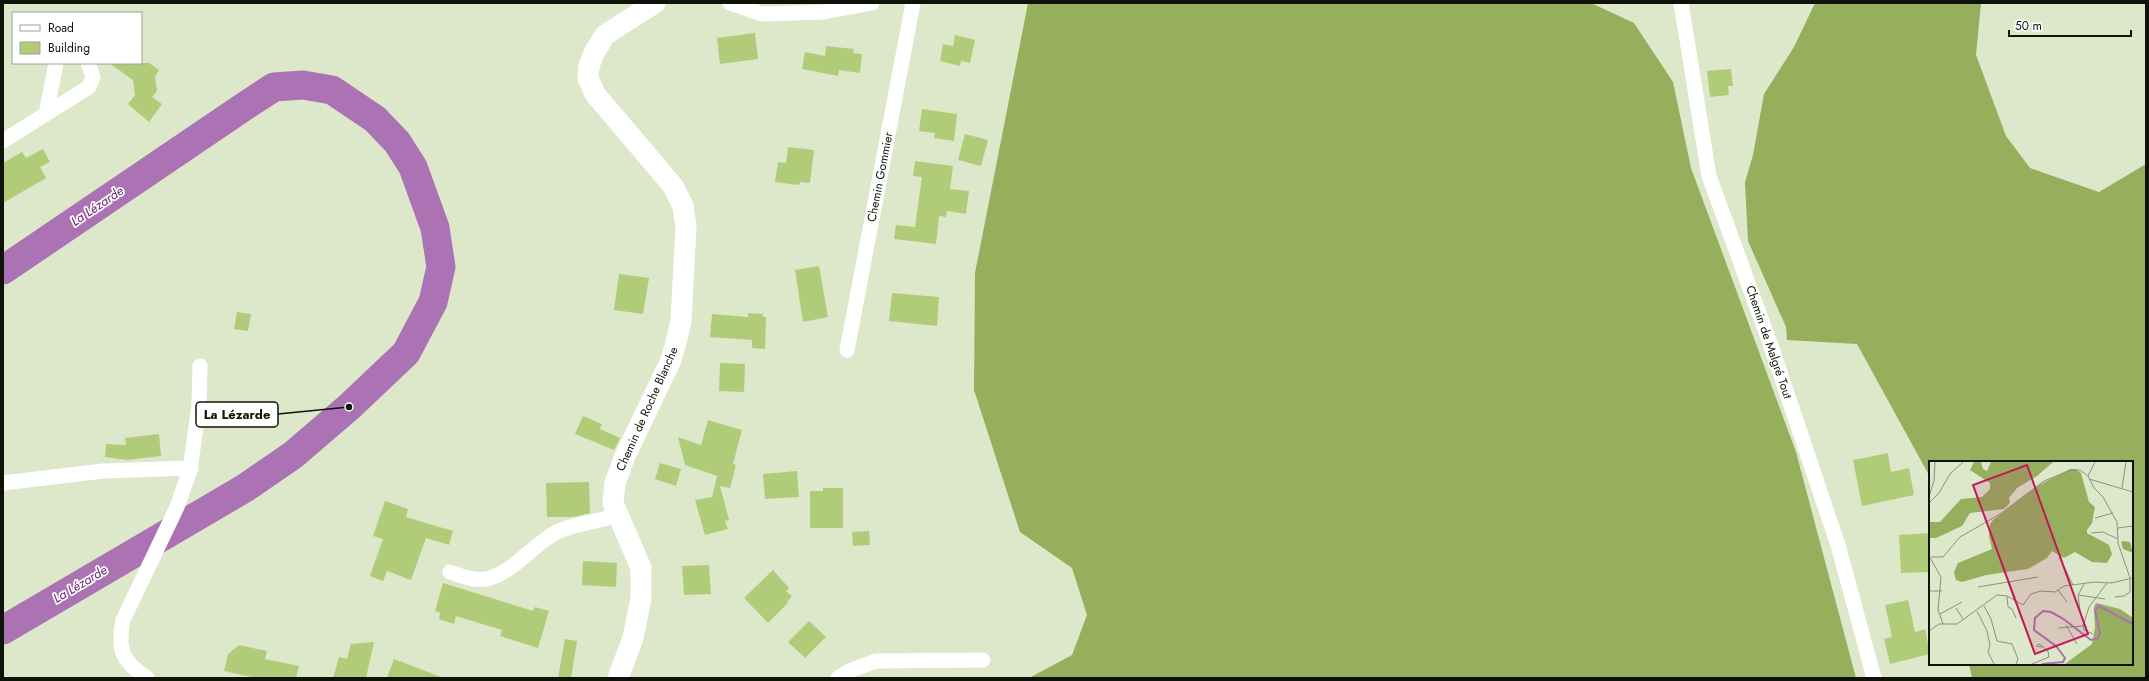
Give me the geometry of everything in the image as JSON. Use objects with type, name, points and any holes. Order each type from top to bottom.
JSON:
[{"type":"main road","name":"Chemin de Roche Blanche","points":[[618,678],[633,638],[641,598],[641,568],[613,504],[615,483],[625,456],[671,360],[681,321],[686,227],[683,206],[674,186],[595,94],[588,78],[589,66],[594,53],[605,35],[655,3]]},
{"type":"street","points":[[730,3],[762,14],[824,12],[872,3]]},
{"type":"street","name":"Chemin Gommier","points":[[847,350],[913,3]]},
{"type":"street","name":"Chemin de Malgré Tout","points":[[1681,3],[1709,176],[1771,346],[1838,545],[1874,678]]},
{"type":"street","points":[[46,114],[56,64]]},
{"type":"street","points":[[3,141],[89,88],[93,77],[88,64]]},
{"type":"street","points":[[147,678],[128,663],[121,651],[119,638],[123,620],[177,507],[191,468],[199,405],[200,366]]},
{"type":"street","points":[[3,483],[103,472],[191,468]]},
{"type":"street","points":[[450,572],[476,579],[492,577],[512,565],[548,536],[574,525],[606,520],[617,514]]},
{"type":"street","points":[[838,678],[849,671],[876,661],[983,660]]},
{"type":"green space","points":[[1028,3],[1591,3],[1634,23],[1673,82],[1691,168],[1796,452],[1856,678],[1029,678],[1072,655],[1087,615],[1072,568],[1020,532],[974,390],[975,273]]},
{"type":"green space","points":[[1815,3],[1981,3],[1976,55],[2006,136],[2030,168],[2099,192],[2146,164],[2146,678],[1972,678],[1969,665],[2133,665],[2133,461],[1929,461],[1929,475],[1857,344],[1787,340],[1786,327],[1748,241],[1745,182],[1753,155],[1764,94],[1794,47]]},
{"type":"building","points":[[755,33],[758,59],[720,64],[717,38]]},
{"type":"building","points":[[955,35],[975,40],[970,63],[961,61],[960,66],[940,61],[943,44],[953,46]]},
{"type":"building","points":[[826,46],[854,49],[853,53],[862,54],[860,73],[839,70],[838,76],[802,69],[805,52],[825,56]]},
{"type":"building","points":[[149,63],[159,70],[155,77],[157,91],[152,97],[162,104],[149,122],[128,104],[135,95],[133,80],[110,64]]},
{"type":"building","points":[[1731,69],[1733,86],[1728,86],[1729,95],[1710,97],[1707,71]]},
{"type":"building","points":[[922,109],[957,114],[954,141],[934,138],[935,133],[919,131]]},
{"type":"building","points":[[965,134],[988,140],[981,166],[958,160]]},
{"type":"building","points":[[788,147],[814,150],[810,183],[800,182],[799,185],[775,182],[778,162],[786,163]]},
{"type":"building","points":[[43,149],[50,162],[40,167],[46,178],[3,203],[3,163],[22,152],[26,158]]},
{"type":"building","points":[[915,161],[953,166],[950,189],[969,191],[966,214],[947,211],[946,217],[939,216],[936,244],[894,239],[896,225],[915,227],[922,177],[913,176]]},
{"type":"building","points":[[819,266],[828,317],[803,322],[795,270]]},
{"type":"building","points":[[619,274],[649,278],[643,314],[614,310]]},
{"type":"building","points":[[892,293],[939,297],[937,326],[889,321]]},
{"type":"building","points":[[237,312],[251,314],[248,331],[234,329]]},
{"type":"building","points":[[748,313],[763,314],[763,317],[766,317],[765,349],[752,348],[752,340],[710,337],[712,314],[748,317]]},
{"type":"building","points":[[720,363],[745,364],[744,392],[719,391]]},
{"type":"building","points":[[583,416],[602,424],[600,429],[620,438],[614,450],[575,434]]},
{"type":"building","points":[[708,420],[742,430],[733,464],[736,465],[730,488],[720,486],[729,520],[725,521],[728,529],[705,535],[695,500],[712,497],[717,476],[685,465],[678,437],[701,445]]},
{"type":"building","points":[[159,434],[161,456],[127,460],[105,457],[106,444],[126,445],[125,438]]},
{"type":"building","points":[[1888,453],[1891,472],[1909,468],[1914,495],[1862,506],[1853,460]]},
{"type":"building","points":[[660,463],[681,469],[676,486],[655,479]]},
{"type":"building","points":[[797,471],[799,497],[765,499],[763,474]]},
{"type":"building","points":[[589,482],[590,513],[573,517],[547,517],[546,483]]},
{"type":"building","points":[[823,488],[843,488],[843,528],[810,528],[810,491],[823,491]]},
{"type":"building","points":[[385,501],[408,509],[406,517],[453,531],[449,545],[426,538],[411,580],[387,571],[383,581],[370,576],[383,539],[373,536]]},
{"type":"building","points":[[869,531],[870,545],[853,546],[852,532]]},
{"type":"building","points":[[1929,533],[1929,572],[1901,573],[1899,535]]},
{"type":"building","points":[[583,561],[617,563],[616,587],[582,585]]},
{"type":"building","points":[[709,565],[711,594],[684,595],[682,566]]},
{"type":"building","points":[[773,570],[789,588],[786,591],[792,596],[787,602],[788,603],[768,623],[744,598]]},
{"type":"building","points":[[443,583],[533,611],[535,607],[549,611],[538,648],[500,636],[502,630],[456,616],[454,624],[439,619],[440,613],[435,611]]},
{"type":"building","points":[[1908,600],[1915,632],[1925,629],[1929,654],[1890,664],[1884,639],[1892,637],[1885,605]]},
{"type":"building","points":[[809,621],[826,637],[805,658],[788,642]]},
{"type":"building","points":[[565,639],[577,641],[571,678],[558,678]]},
{"type":"building","points":[[374,642],[366,678],[333,678],[339,657],[347,659],[351,644]]},
{"type":"building","points":[[239,645],[267,651],[265,659],[299,666],[296,678],[256,678],[224,671],[228,654]]},
{"type":"building","points":[[394,659],[441,677],[441,678],[387,678]]},
{"type":"waterway","name":"La Lézarde","points":[[3,270],[274,87],[303,85],[332,90],[375,119],[397,142],[413,167],[435,228],[441,267],[433,302],[406,353],[349,407],[293,455],[245,488],[3,630]]},
{"type":"place","name":"La Lézarde","points":[[349,407]]}]
